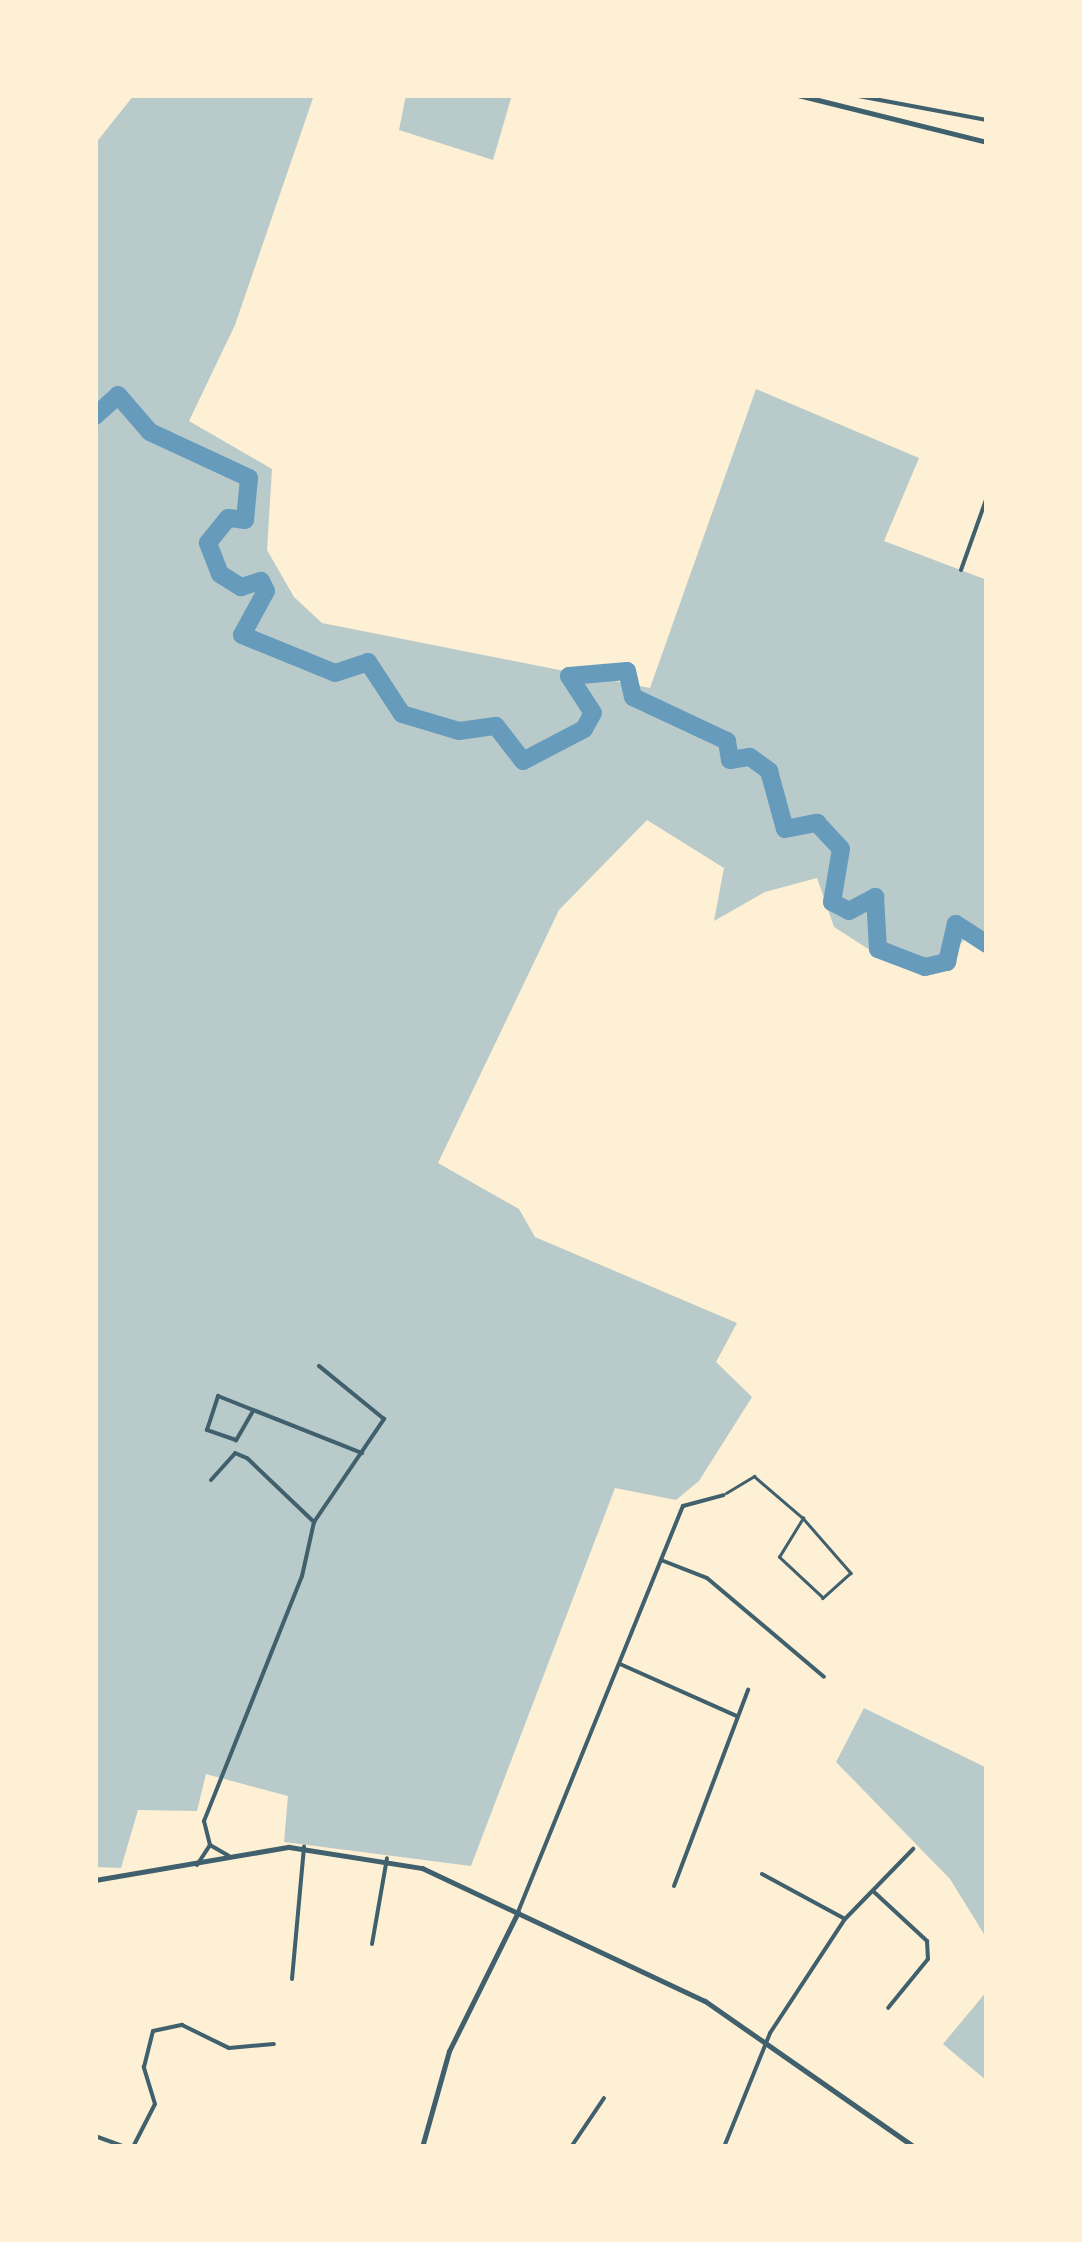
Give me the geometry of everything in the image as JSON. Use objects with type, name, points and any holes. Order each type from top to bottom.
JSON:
[{"type":"street","points":[[798,95],[987,142]]},
{"type":"street","points":[[852,95],[987,120]]},
{"type":"street","points":[[961,570],[987,497]]},
{"type":"street","points":[[197,1866],[210,1845],[204,1821],[302,1576],[314,1522],[362,1452],[382,1413],[318,1366]]},
{"type":"street","points":[[253,1412],[236,1440],[208,1430],[218,1396],[362,1452]]},
{"type":"street","points":[[211,1480],[235,1453],[246,1458],[314,1522]]},
{"type":"street","points":[[422,2147],[449,2051],[518,1912],[683,1506],[724,1494]]},
{"type":"street","points":[[661,1560],[706,1578],[824,1677]]},
{"type":"street","points":[[620,1664],[737,1716]]},
{"type":"street","points":[[674,1886],[748,1690]]},
{"type":"street","points":[[210,1845],[233,1858]]},
{"type":"street","points":[[292,1979],[304,1847]]},
{"type":"street","points":[[95,1880],[304,1847],[387,1858],[518,1912],[678,1986],[914,2147]]},
{"type":"street","points":[[724,2147],[767,2044],[846,1919],[913,1849]]},
{"type":"street","points":[[372,1944],[387,1858]]},
{"type":"street","points":[[762,1874],[846,1919]]},
{"type":"street","points":[[873,1891],[928,1941],[928,1959],[888,2008]]},
{"type":"street","points":[[133,2147],[155,2104],[144,2067],[153,2032],[182,2025],[229,2048],[274,2044]]},
{"type":"street","points":[[571,2147],[604,2098]]},
{"type":"street","points":[[95,2136],[126,2147]]},
{"type":"lane","points":[[724,1494],[754,1476],[803,1518],[851,1572],[823,1598],[779,1558],[803,1518]]},
{"type":"shaded area","points":[[134,95],[314,95],[235,325],[189,421],[272,469],[267,550],[294,597],[322,623],[650,688],[756,389],[919,458],[884,541],[987,580],[987,936],[973,931],[946,958],[915,965],[884,959],[834,927],[817,878],[765,892],[714,921],[724,868],[647,820],[559,910],[438,1163],[519,1209],[535,1237],[737,1323],[716,1362],[752,1397],[699,1481],[676,1500],[615,1488],[471,1866],[284,1842],[288,1796],[206,1774],[197,1811],[138,1810],[121,1868],[95,1867],[95,144]]},
{"type":"shaded area","points":[[406,95],[512,95],[493,160],[399,130]]},
{"type":"shaded area","points":[[864,1708],[987,1768],[987,1939],[950,1879],[836,1762]]},
{"type":"shaded area","points":[[987,1991],[987,2081],[943,2044]]},
{"type":"waterway","points":[[95,416],[118,395],[150,432],[249,478],[245,520],[228,518],[208,543],[220,574],[241,587],[261,581],[266,591],[242,635],[335,673],[368,662],[402,714],[459,731],[496,726],[523,761],[584,729],[593,713],[569,676],[627,671],[633,697],[727,741],[730,760],[750,757],[769,771],[785,829],[817,823],[841,849],[832,902],[849,911],[875,897],[878,949],[925,967],[947,962],[956,924],[987,944]]}]
